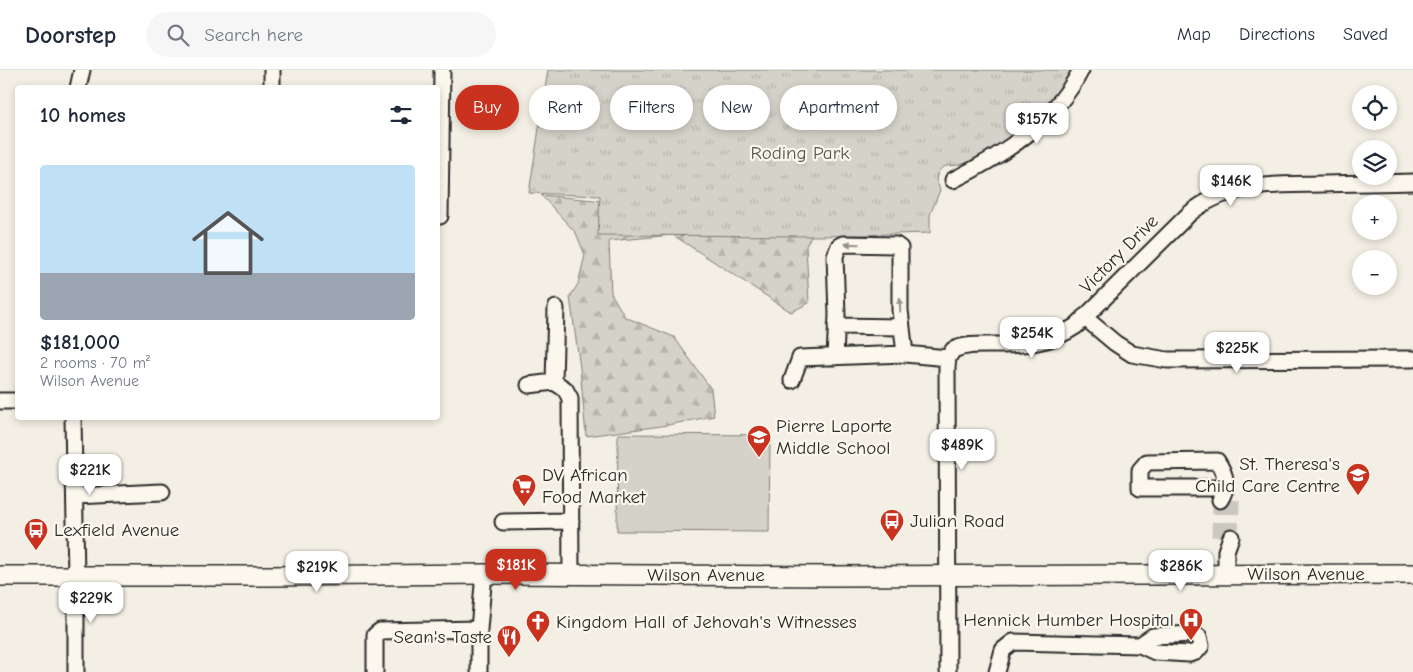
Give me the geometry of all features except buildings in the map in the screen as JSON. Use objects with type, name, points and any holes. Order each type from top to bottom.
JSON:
[{"type":"main road","name":"Wilson Avenue","points":[[0,576],[1413,574]]},
{"type":"street","points":[[79,85],[82,70]]},
{"type":"street","points":[[272,70],[272,85]]},
{"type":"street","points":[[440,216],[442,70]]},
{"type":"street","points":[[953,180],[972,171],[1037,127],[1056,108],[1081,70]]},
{"type":"street","name":"Victory Drive","points":[[948,358],[953,350],[968,345],[1011,345],[1044,342],[1064,334],[1076,326],[1189,214],[1202,203],[1217,196],[1238,189],[1269,185],[1413,182]]},
{"type":"street","points":[[835,357],[835,256],[839,246],[843,244],[896,245],[900,248],[900,310],[905,354]]},
{"type":"street","points":[[554,382],[556,308]]},
{"type":"street","points":[[1084,317],[1115,343],[1132,354],[1167,360],[1413,359]]},
{"type":"street","points":[[836,326],[902,326]]},
{"type":"street","points":[[792,380],[800,358],[905,354],[948,358],[948,672]]},
{"type":"street","points":[[529,385],[554,382],[565,390],[570,398],[571,575]]},
{"type":"street","points":[[0,401],[15,401]]},
{"type":"street","points":[[73,420],[76,672]]},
{"type":"street","points":[[1217,461],[1226,474],[1226,495],[1140,488],[1140,470],[1147,462],[1217,461]]},
{"type":"street","points":[[75,496],[162,492]]},
{"type":"street","points":[[503,522],[571,521]]},
{"type":"street","points":[[1225,542],[1226,575]]},
{"type":"street","points":[[479,672],[479,629],[484,574]]},
{"type":"street","points":[[375,672],[375,636],[380,631],[479,629]]},
{"type":"street","points":[[997,672],[1003,650],[1013,642],[1140,645]]},
{"type":"green space","name":"Roding Park","points":[[548,70],[1071,70],[1043,110],[1019,131],[967,163],[946,166],[940,170],[936,179],[940,190],[930,215],[930,233],[821,236],[598,235],[600,196],[529,193],[539,130],[600,130],[600,85],[546,85]]},
{"type":"green space","points":[[541,195],[604,201],[812,234],[806,246],[809,303],[791,312],[673,235],[609,241],[611,293],[625,317],[674,337],[711,389],[714,416],[662,426],[586,436],[580,368],[570,297],[578,284],[585,255],[576,233]]},
{"type":"green space","points":[[618,434],[770,435],[769,532],[617,531]]},
{"type":"tunnel","points":[[1219,537],[1220,500]]},
{"type":"tunnel","points":[[1231,537],[1232,500]]},
{"type":"place","name":"Pierre Laporte Middle School","points":[[759,458]]},
{"type":"place","name":"St. Theresa's Child Care Centre","points":[[1358,496]]},
{"type":"place","name":"DV African Food Market","points":[[524,507]]},
{"type":"place","name":"Julian Road","points":[[892,542]]},
{"type":"place","name":"Lexfield Avenue","points":[[36,551]]},
{"type":"place","name":"Hennick Humber Hospital","points":[[1191,641]]},
{"type":"place","name":"Kingdom Hall of Jehovah's Witnesses","points":[[538,643]]},
{"type":"place","name":"Sean's Taste","points":[[509,658]]}]
